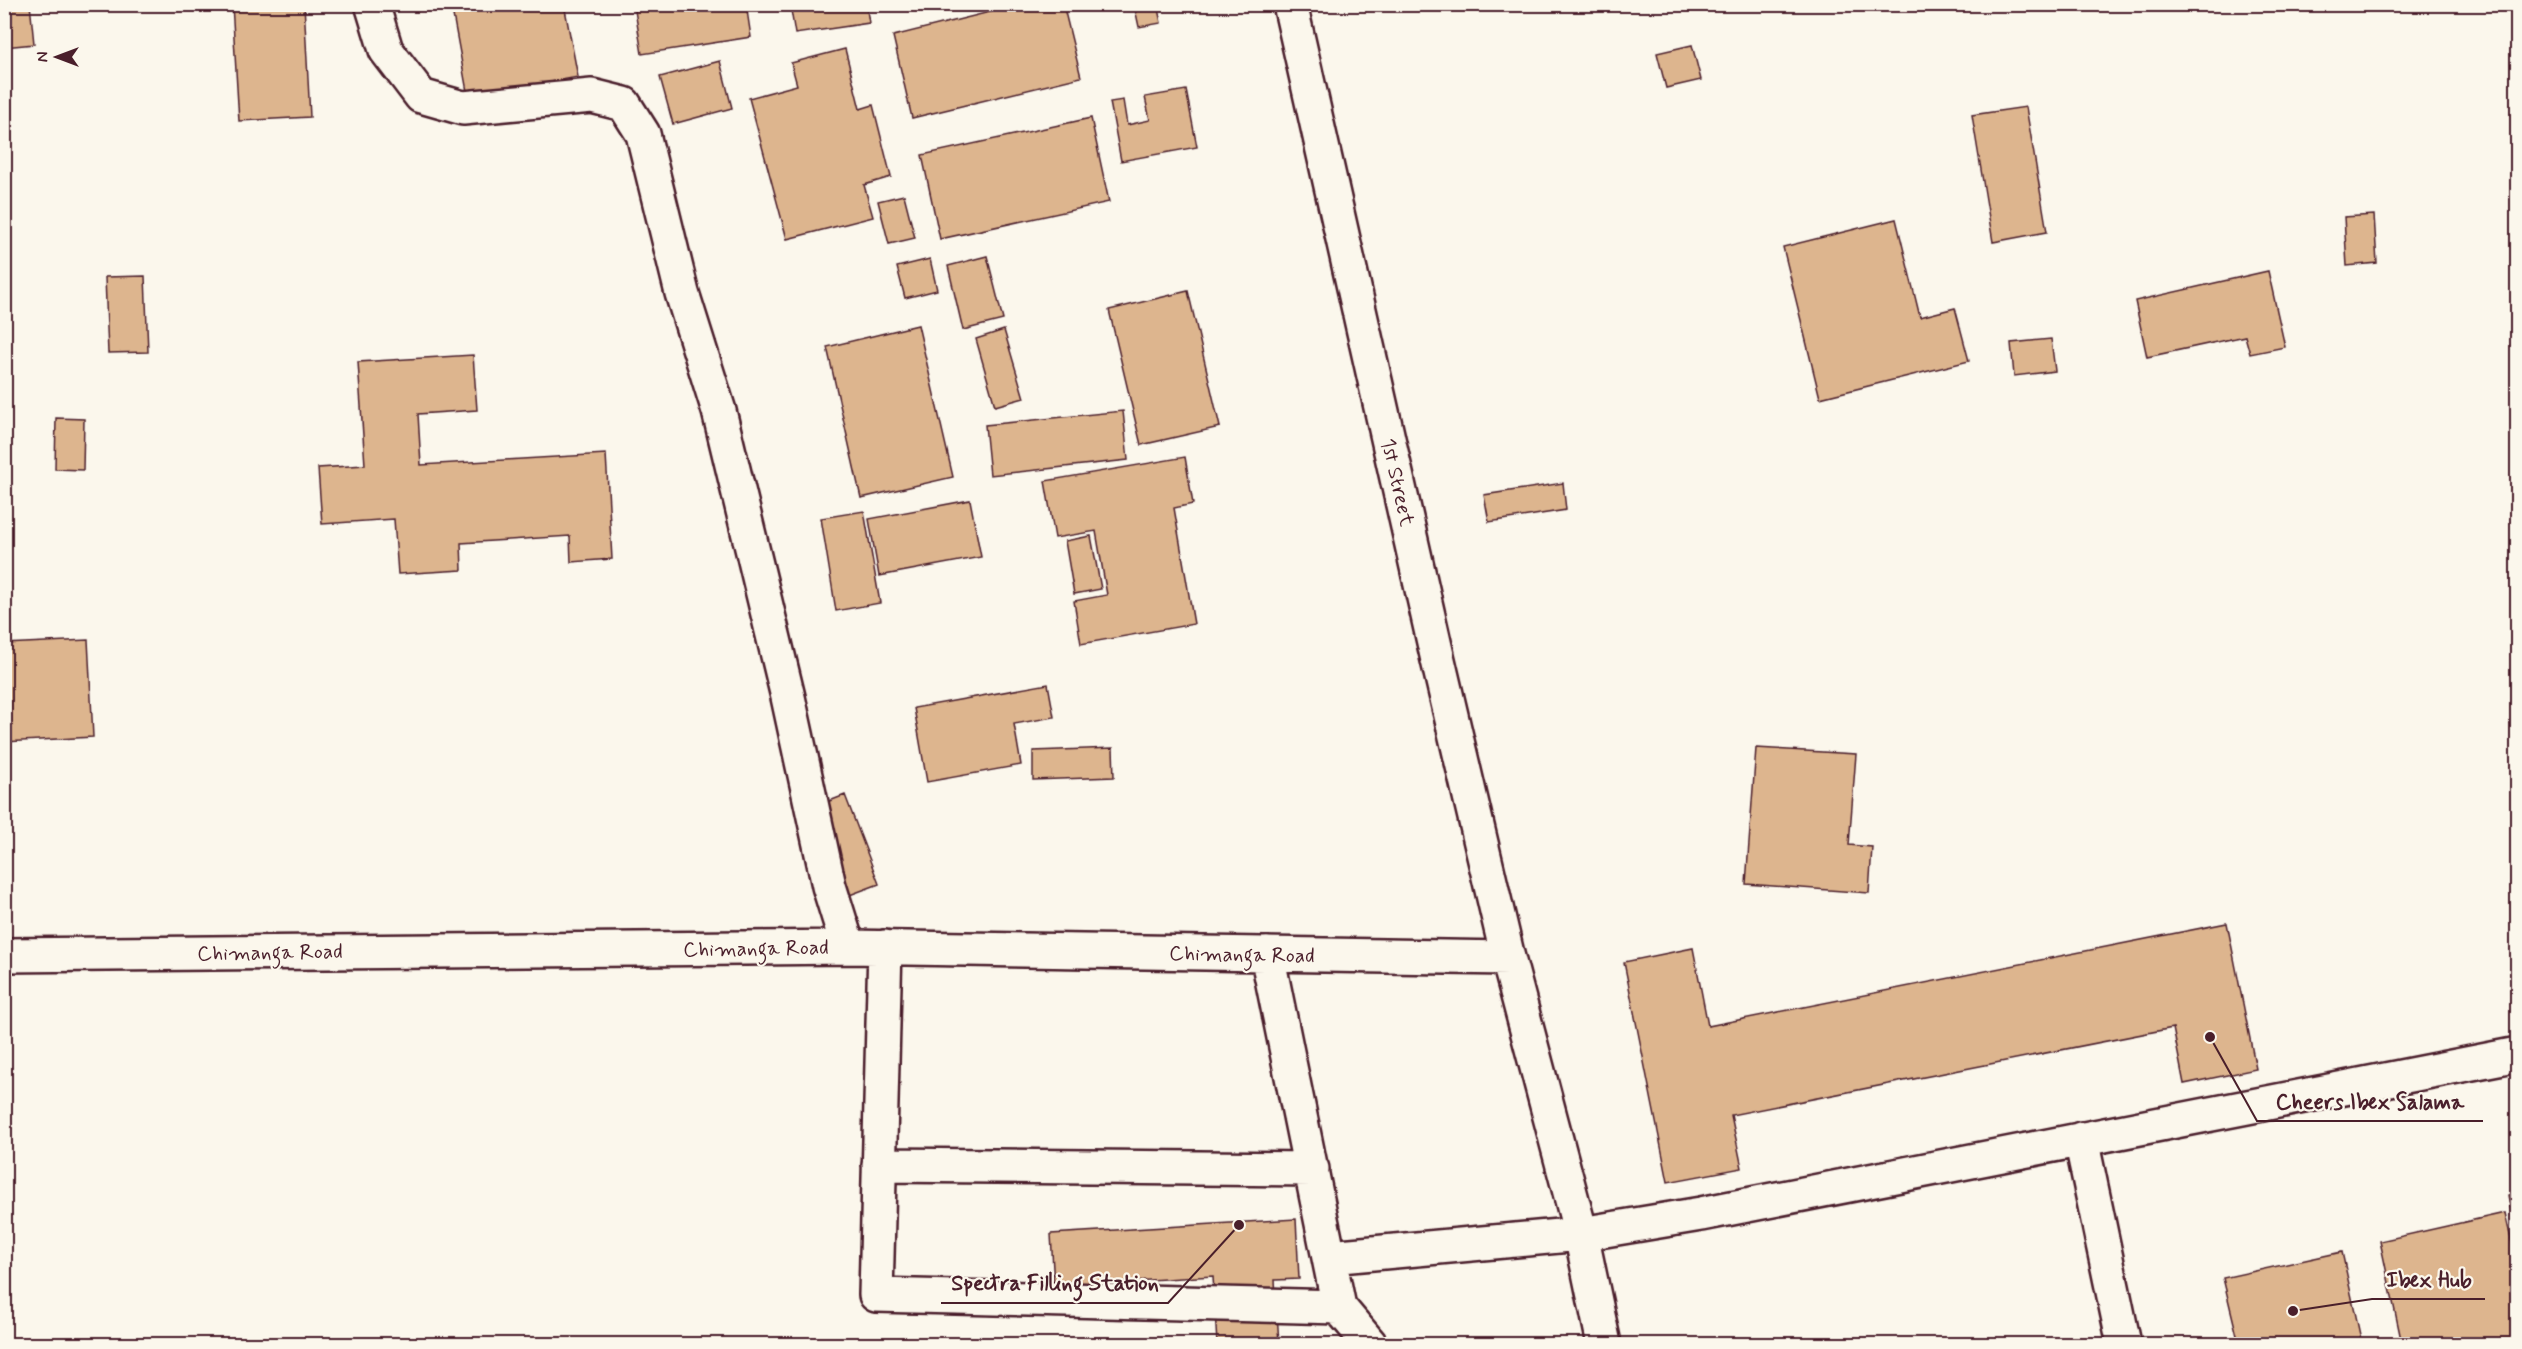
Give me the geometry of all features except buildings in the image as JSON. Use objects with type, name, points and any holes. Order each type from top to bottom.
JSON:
[{"type":"street","points":[[372,4],[386,50],[421,96],[463,108],[592,96],[624,104],[643,134],[682,292],[719,411],[788,697],[829,886],[848,947]]},
{"type":"street","name":"1st Street","points":[[1290,4],[1508,958],[1581,1234],[1604,1344]]},
{"type":"street","points":[[885,947],[876,1295],[1339,1307]]},
{"type":"street","name":"Chimanga Road","points":[[4,954],[885,947],[1508,958]]},
{"type":"street","points":[[1267,954],[1339,1307],[1370,1344]]},
{"type":"street","points":[[1329,1257],[1581,1234],[1701,1214],[2517,1054]]},
{"type":"street","points":[[2081,1139],[2124,1344]]},
{"type":"street","points":[[879,1165],[1311,1169]]},
{"type":"place","name":"Cheers Ibex Salama","points":[[2210,1037]]},
{"type":"place","name":"Spectra Filling Station","points":[[1239,1225]]},
{"type":"place","name":"Ibex Hub","points":[[2293,1311]]}]
